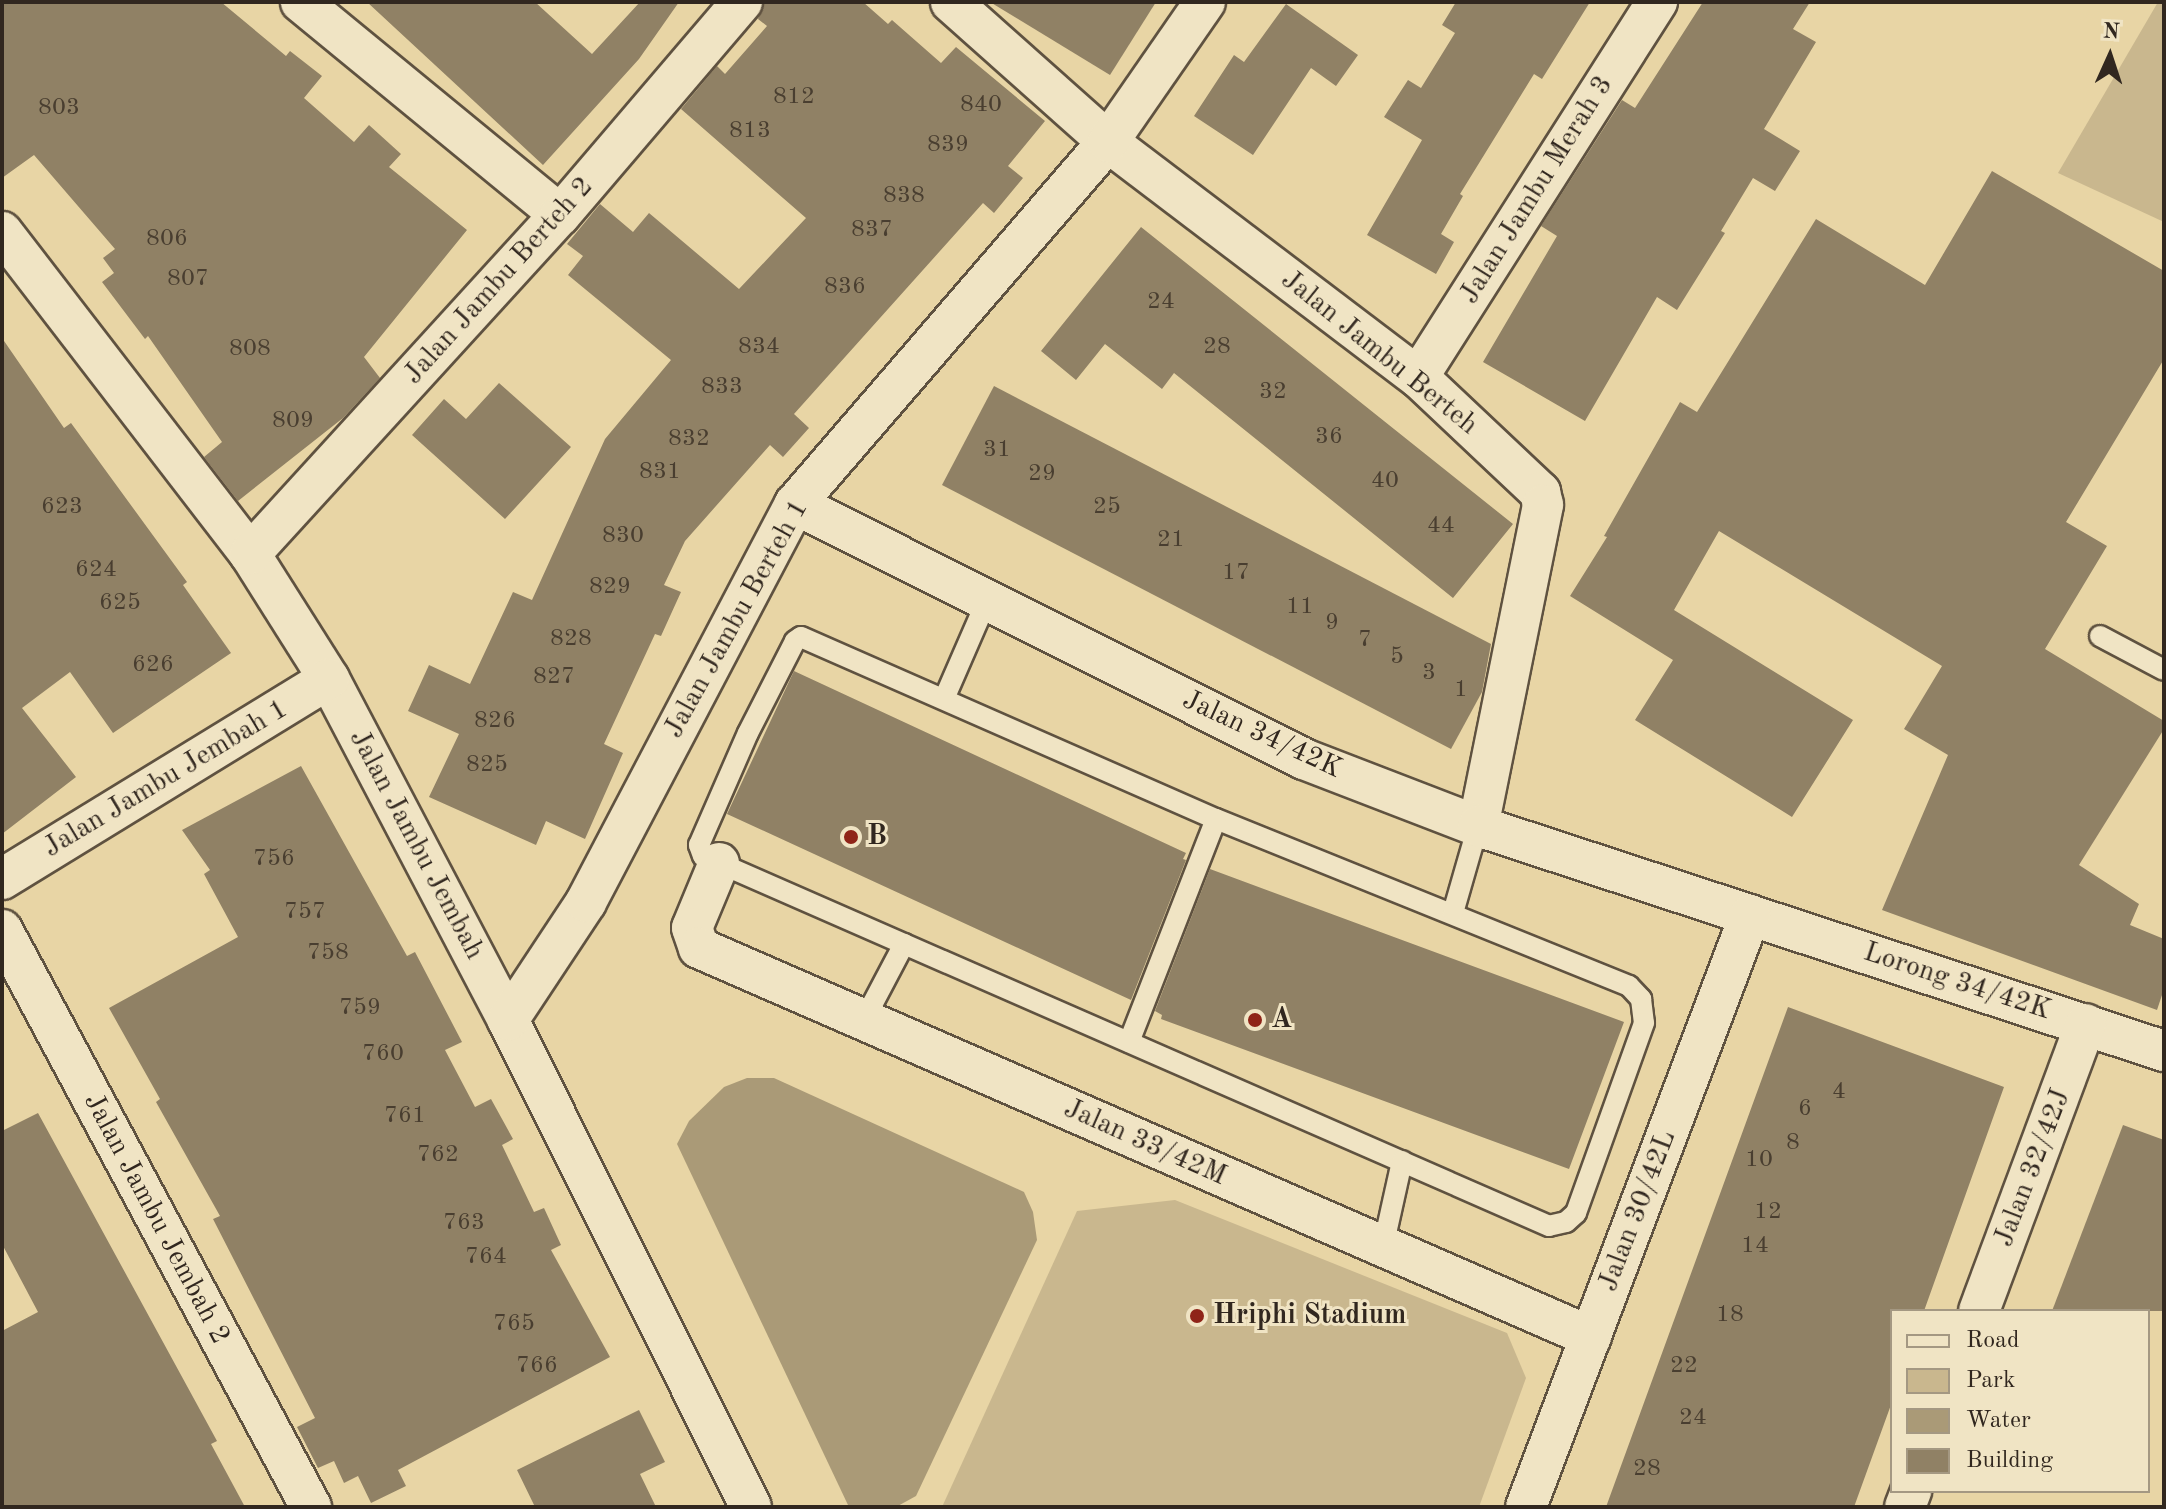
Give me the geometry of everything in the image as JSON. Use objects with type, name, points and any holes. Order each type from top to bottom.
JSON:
[{"type":"street","points":[[301,2],[560,215]]},
{"type":"street","name":"Jalan Jambu Berteh 2","points":[[250,554],[560,215],[742,2]]},
{"type":"street","name":"Jalan Jambu Berteh","points":[[951,2],[1108,142],[1418,377],[1540,492],[1543,505],[1478,826]]},
{"type":"street","name":"Jalan Jambu Berteh 1","points":[[508,1020],[586,902],[795,504],[1108,142],[1205,2]]},
{"type":"street","name":"Jalan Jambu Merah 3","points":[[1418,377],[1657,2]]},
{"type":"street","name":"Jalan Jambu Jembah","points":[[2,232],[250,554],[329,679],[508,1020],[751,1507]]},
{"type":"street","name":"Jalan 34/42K","points":[[795,504],[988,598],[1304,759],[1478,826],[1750,915]]},
{"type":"street","name":"Jalan Jambu Jembah 1","points":[[2,879],[329,679]]},
{"type":"street","name":"Jalan 33/42M","points":[[719,863],[692,928],[699,948],[1591,1337]]},
{"type":"street","name":"Lorong 34/42K","points":[[1750,915],[2164,1051]]},
{"type":"street","name":"Jalan 30/42L","points":[[1526,1507],[1750,915]]},
{"type":"street","name":"Jalan Jambu Jembah 2","points":[[2,930],[311,1507]]},
{"type":"street","name":"Jalan 32/42J","points":[[1980,1309],[2086,1024]]},
{"type":"lane","points":[[944,699],[988,598]]},
{"type":"lane","points":[[2100,636],[2164,670]]},
{"type":"lane","points":[[807,637],[944,699],[1216,819],[1629,986],[1641,999],[1644,1023],[1576,1213],[1566,1222],[1549,1226],[703,856],[699,845],[795,641],[807,637]]},
{"type":"lane","points":[[1129,1042],[1216,819]]},
{"type":"lane","points":[[1453,913],[1478,826]]},
{"type":"lane","points":[[864,1020],[904,944]]},
{"type":"lane","points":[[1383,1247],[1402,1161]]},
{"type":"green space","points":[[2158,2],[2164,2],[2164,222],[2058,173]]},
{"type":"green space","name":"Hriphi Stadium","points":[[1175,1200],[1507,1333],[1526,1378],[1479,1507],[942,1507],[1077,1211]]},
{"type":"water","points":[[747,1078],[774,1078],[1024,1192],[1033,1212],[1037,1240],[916,1496],[896,1507],[848,1505],[677,1144],[689,1121],[724,1087]]},
{"type":"building","points":[[2,2],[221,2],[286,56],[290,51],[322,76],[304,98],[354,142],[369,125],[401,154],[389,167],[467,230],[364,357],[380,378],[343,418],[238,501],[204,457],[222,442],[148,336],[145,339],[102,282],[114,273],[103,258],[115,249],[34,155],[2,178]]},
{"type":"building","points":[[367,2],[535,2],[592,54],[640,2],[679,2],[639,59],[543,165]]},
{"type":"building","points":[[764,2],[863,2],[888,24],[892,20],[941,63],[956,47],[1045,121],[1008,166],[1023,178],[994,213],[983,203],[794,414],[809,428],[783,457],[770,445],[685,541],[664,585],[681,592],[661,636],[655,634],[604,744],[623,753],[585,839],[546,821],[536,845],[429,797],[459,734],[408,711],[429,665],[470,684],[513,592],[532,600],[605,439],[671,360],[568,275],[583,256],[567,244],[600,204],[633,232],[649,213],[739,289],[806,218],[681,109],[717,66],[725,74],[767,26],[758,19]]},
{"type":"building","points":[[990,2],[1156,2],[1110,75]]},
{"type":"building","points":[[1456,2],[1590,2],[1542,79],[1534,74],[1460,194],[1463,196],[1441,234],[1454,242],[1436,274],[1367,235],[1422,140],[1384,117],[1408,80],[1421,88],[1455,33],[1442,25]]},
{"type":"building","points":[[1703,2],[1810,2],[1793,29],[1816,42],[1764,129],[1800,151],[1775,191],[1753,178],[1721,231],[1725,233],[1677,310],[1657,297],[1585,421],[1483,362],[1557,236],[1541,226],[1622,100],[1635,108]]},
{"type":"building","points":[[1286,4],[1358,55],[1336,86],[1311,68],[1253,155],[1194,116],[1234,55],[1244,62]]},
{"type":"building","points":[[1992,171],[2164,271],[2164,359],[2066,522],[2107,546],[2045,649],[2164,721],[2164,729],[2079,865],[2139,904],[2130,925],[2164,939],[2164,989],[2157,1010],[1882,910],[1948,755],[1904,729],[1942,666],[1719,531],[1674,610],[1853,720],[1792,817],[1635,720],[1673,660],[1570,596],[1607,537],[1604,536],[1680,402],[1697,412],[1816,219],[1925,285]]},
{"type":"building","points":[[1141,227],[1513,524],[1453,598],[1174,373],[1162,389],[1105,344],[1076,380],[1041,351]]},
{"type":"building","points":[[2,338],[64,428],[71,423],[187,582],[183,585],[231,653],[113,733],[70,672],[22,708],[76,777],[2,834]]},
{"type":"building","points":[[499,383],[571,447],[505,519],[412,435],[444,399],[466,419]]},
{"type":"building","points":[[994,386],[1491,644],[1482,692],[1451,749],[942,485]]},
{"type":"building","name":"B","points":[[794,671],[1186,853],[1183,859],[1186,860],[1131,1000],[727,814]]},
{"type":"building","points":[[301,766],[407,956],[415,952],[462,1042],[445,1050],[475,1107],[491,1099],[513,1139],[502,1145],[534,1212],[544,1208],[561,1245],[551,1250],[610,1357],[398,1470],[406,1486],[371,1503],[358,1476],[344,1483],[334,1461],[318,1468],[297,1427],[315,1418],[213,1219],[220,1216],[156,1102],[160,1099],[109,1008],[238,937],[204,874],[210,870],[182,830]]},
{"type":"building","name":"A","points":[[1210,869],[1624,1022],[1569,1169],[1161,1019],[1162,1015],[1155,1011]]},
{"type":"building","points":[[1788,1007],[2004,1087],[1925,1309],[1890,1309],[1890,1408],[1854,1507],[1606,1507]]},
{"type":"building","points":[[38,1113],[217,1441],[211,1444],[245,1507],[2,1507],[2,1331],[38,1312],[2,1244],[2,1131]]},
{"type":"building","points":[[2123,1125],[2164,1140],[2164,1311],[2053,1309]]},
{"type":"building","points":[[639,1410],[665,1462],[640,1474],[656,1507],[535,1507],[517,1470]]},
{"type":"place","name":"B","points":[[851,837]]},
{"type":"place","name":"A","points":[[1255,1020]]},
{"type":"place","name":"Hriphi Stadium","points":[[1197,1316]]}]
